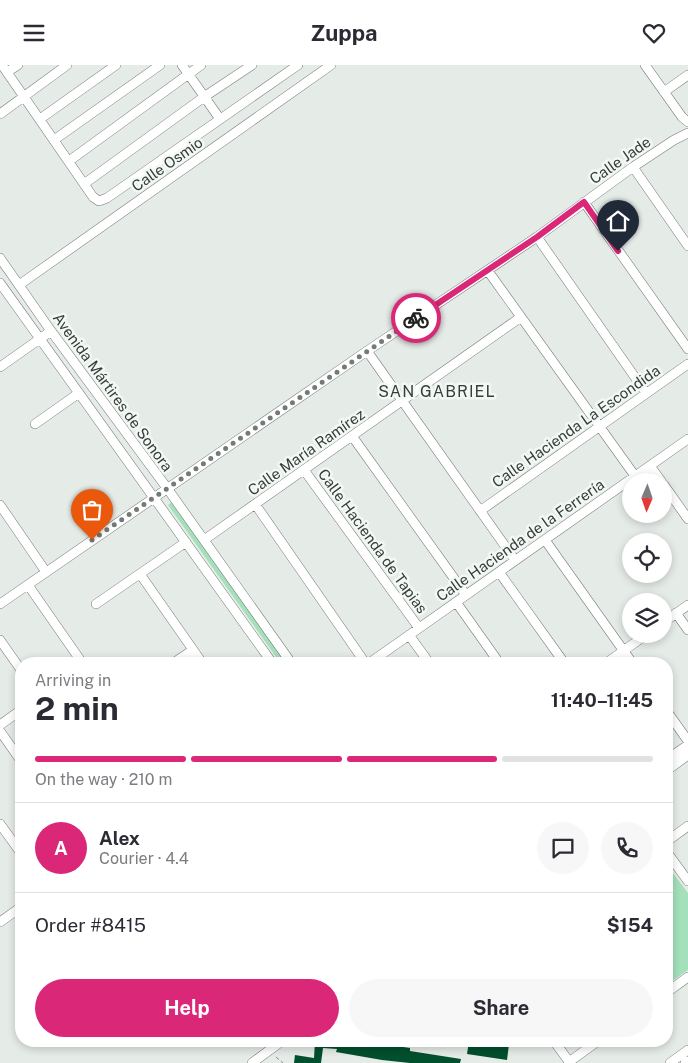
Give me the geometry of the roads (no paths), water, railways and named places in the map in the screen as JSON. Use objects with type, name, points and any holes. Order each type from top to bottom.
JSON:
[{"type":"street","points":[[18,65],[5,69],[84,184],[97,200],[102,201],[298,65]]},
{"type":"street","points":[[0,114],[67,65]]},
{"type":"street","points":[[40,119],[116,65]]},
{"type":"street","points":[[54,140],[160,65]]},
{"type":"street","points":[[182,65],[220,119]]},
{"type":"street","points":[[69,161],[201,65]]},
{"type":"street","points":[[84,184],[204,97],[252,65]]},
{"type":"street","name":"Calle Osmio","points":[[19,285],[331,65]]},
{"type":"street","points":[[645,65],[685,119],[688,134]]},
{"type":"street","points":[[664,92],[688,75]]},
{"type":"street","name":"Calle Jade","points":[[0,604],[367,351],[488,271],[633,167],[674,140],[688,134]]},
{"type":"street","points":[[633,167],[688,246]]},
{"type":"street","points":[[584,202],[688,349]]},
{"type":"street","points":[[537,237],[646,393]]},
{"type":"street","name":"Avenida Mártires de Sonora","points":[[0,257],[51,331],[167,488],[287,657]]},
{"type":"street","points":[[488,271],[633,473]]},
{"type":"street","name":"Avenida Mártires de Sonora","points":[[0,284],[186,542],[265,657]]},
{"type":"street","name":"Calle María Ramírez","points":[[204,540],[521,317]]},
{"type":"street","points":[[0,367],[51,331]]},
{"type":"street","points":[[367,351],[515,560]]},
{"type":"street","name":"Calle Hacienda La Escondida","points":[[480,511],[688,364]]},
{"type":"street","points":[[35,424],[79,393]]},
{"type":"street","points":[[352,436],[466,595]]},
{"type":"street","name":"Calle Hacienda de la Ferrería","points":[[640,473],[688,439]]},
{"type":"street","points":[[650,466],[655,473]]},
{"type":"street","name":"Calle Hacienda de Tapias","points":[[304,470],[419,628]]},
{"type":"street","name":"Calle Hacienda de la Ferrería","points":[[377,657],[622,485]]},
{"type":"street","points":[[672,496],[688,519]]},
{"type":"street","points":[[255,504],[362,657]]},
{"type":"street","points":[[0,505],[46,572]]},
{"type":"street","points":[[545,540],[628,657]]},
{"type":"street","points":[[96,604],[186,542]]},
{"type":"street","points":[[499,572],[560,657]]},
{"type":"street","points":[[140,574],[198,657]]},
{"type":"street","points":[[28,585],[78,657]]},
{"type":"street","points":[[456,602],[495,657]]},
{"type":"street","points":[[672,616],[688,605]]},
{"type":"street","points":[[676,613],[688,630]]},
{"type":"street","name":"Calle Hacienda de Tapias","points":[[409,635],[425,657]]},
{"type":"street","points":[[0,640],[15,661]]},
{"type":"street","points":[[615,657],[635,643]]},
{"type":"street","points":[[182,657],[193,650]]},
{"type":"street","points":[[0,725],[15,714]]},
{"type":"street","points":[[673,720],[688,741]]},
{"type":"street","points":[[0,731],[15,752]]},
{"type":"street","points":[[673,756],[688,745]]},
{"type":"street","points":[[673,766],[688,755]]},
{"type":"street","points":[[0,824],[15,845]]},
{"type":"street","points":[[673,837],[688,826]]},
{"type":"street","points":[[673,861],[688,881]]},
{"type":"street","points":[[2,917],[15,910]]},
{"type":"street","points":[[673,987],[688,977]]},
{"type":"street","points":[[252,1063],[274,1047]]},
{"type":"street","points":[[558,1047],[570,1063],[590,1047]]},
{"type":"street","points":[[670,1063],[688,1050]]},
{"type":"district","name":"SAN GABRIEL","points":[[437,391]]}]
